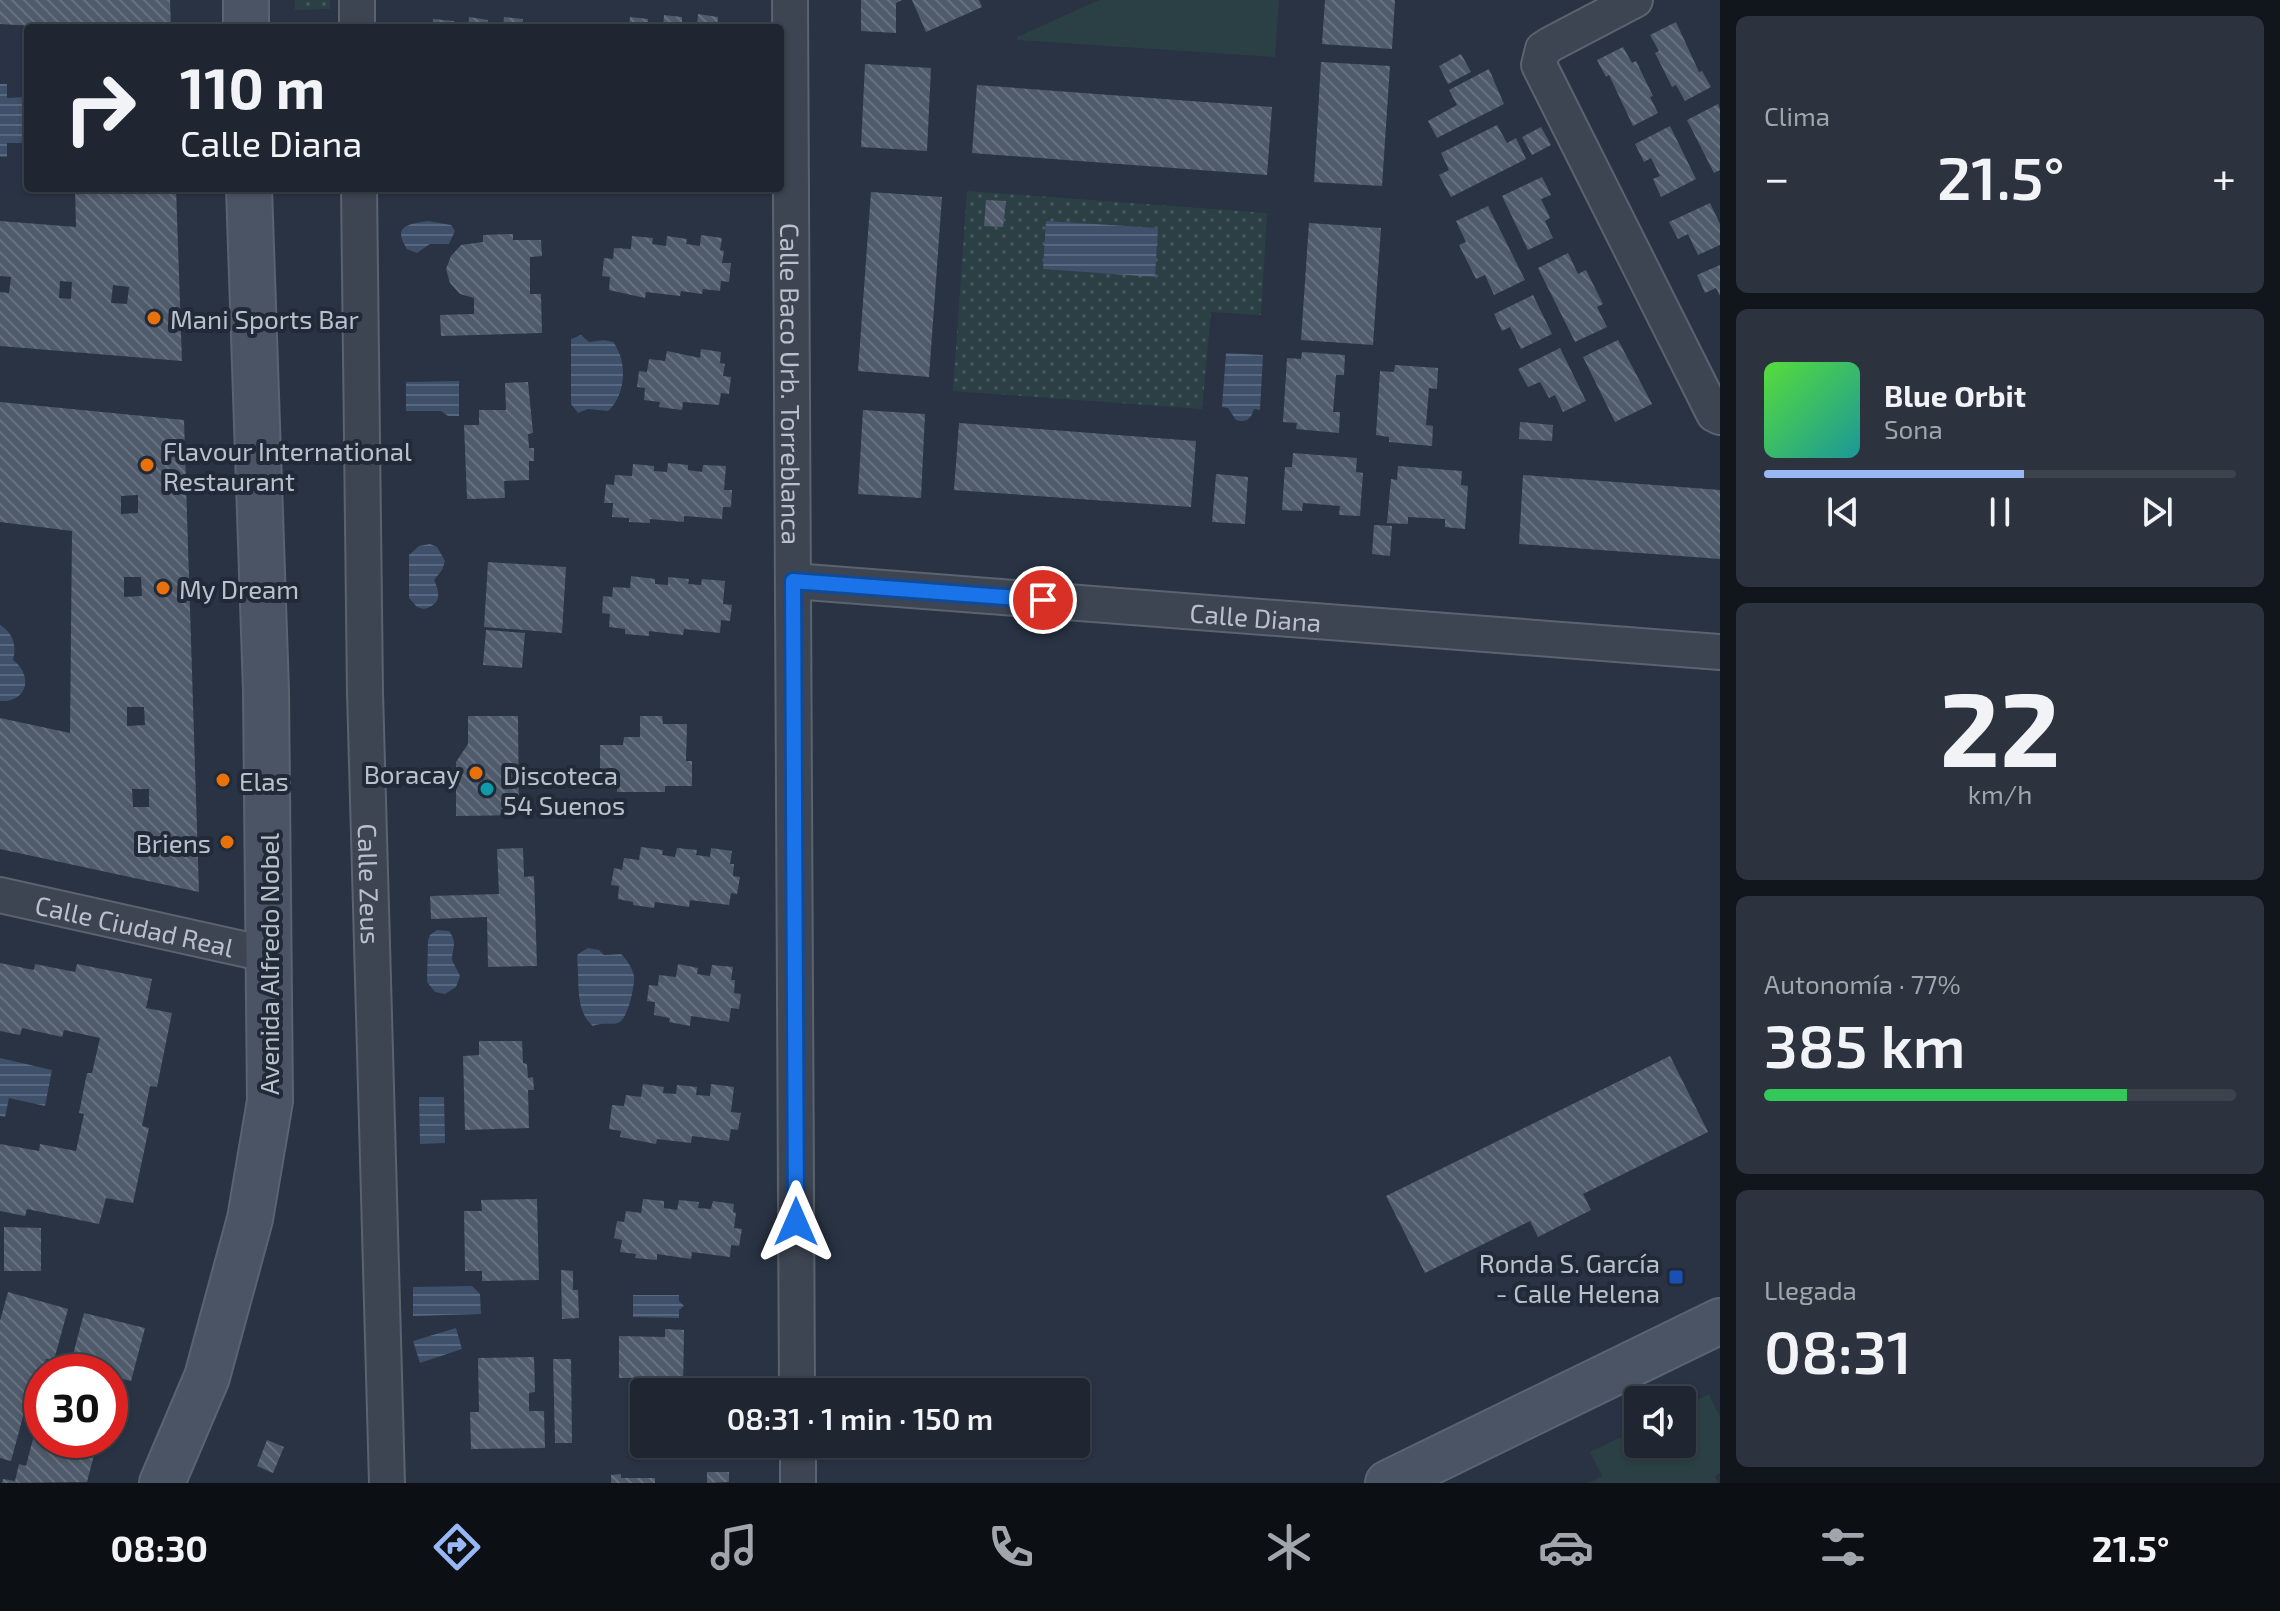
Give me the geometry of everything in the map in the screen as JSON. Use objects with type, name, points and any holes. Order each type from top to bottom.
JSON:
[{"type":"main road","points":[[246,0],[246,24]]},
{"type":"main road","name":"Avenida Alfredo Nobel","points":[[162,1483],[207,1377],[250,1219],[270,1101],[265,660],[249,192]]},
{"type":"main road","points":[[1388,1483],[1720,1321]]},
{"type":"street","points":[[357,0],[357,24]]},
{"type":"street","name":"Calle Baco Urb. Torreblanca","points":[[790,0],[797,1378]]},
{"type":"street","points":[[1635,0],[1543,49],[1539,65],[1714,414],[1720,417]]},
{"type":"street","name":"Calle Zeus","points":[[359,192],[365,692],[387,1483]]},
{"type":"street","name":"Calle Diana","points":[[793,581],[1720,652]]},
{"type":"street","name":"Calle Ciudad Real","points":[[0,895],[270,955]]},
{"type":"street","points":[[798,1458],[798,1483]]},
{"type":"green space","points":[[295,0],[330,0],[330,9],[295,10]]},
{"type":"green space","points":[[1099,0],[1279,0],[1275,57],[1017,40],[1017,37]]},
{"type":"green space","points":[[967,191],[1267,213],[1261,315],[1211,312],[1202,409],[953,391]]},
{"type":"green space","points":[[1709,1394],[1720,1417],[1720,1473],[1715,1476],[1718,1483],[1589,1483],[1602,1476],[1590,1452],[1624,1436],[1624,1458],[1696,1458],[1696,1400]]},
{"type":"water","points":[[0,84],[7,84],[7,98],[24,97],[24,143],[7,143],[7,157],[0,157]]},
{"type":"water","points":[[428,221],[451,225],[455,231],[449,244],[430,244],[417,253],[407,249],[401,235],[404,228]]},
{"type":"water","points":[[1046,221],[1158,228],[1155,277],[1043,269]]},
{"type":"water","points":[[581,335],[589,342],[613,342],[618,350],[623,378],[618,396],[608,411],[588,409],[578,413],[571,404],[571,339]]},
{"type":"water","points":[[1226,353],[1263,355],[1260,410],[1254,409],[1250,418],[1245,420],[1236,420],[1228,408],[1222,407]]},
{"type":"water","points":[[459,381],[459,416],[448,416],[441,411],[406,411],[406,382]]},
{"type":"water","points":[[430,544],[437,547],[445,561],[434,580],[437,601],[424,609],[417,607],[409,598],[409,555],[419,546]]},
{"type":"water","points":[[0,625],[13,640],[13,660],[24,673],[25,681],[22,693],[16,698],[0,701]]},
{"type":"water","points":[[437,930],[449,931],[452,935],[452,960],[460,976],[456,987],[445,994],[435,992],[427,982],[428,940]]},
{"type":"water","points":[[588,948],[599,950],[604,955],[621,954],[632,970],[634,980],[630,1002],[625,1016],[618,1023],[593,1026],[583,1012],[577,958]]},
{"type":"water","points":[[0,1058],[52,1070],[45,1106],[9,1098],[5,1117],[0,1116]]},
{"type":"water","points":[[419,1097],[444,1097],[445,1143],[420,1144]]},
{"type":"water","points":[[472,1286],[480,1294],[481,1314],[413,1316],[413,1287]]},
{"type":"water","points":[[633,1295],[679,1295],[679,1301],[684,1306],[679,1310],[679,1318],[633,1317]]},
{"type":"water","points":[[456,1328],[462,1349],[420,1363],[413,1341]]},
{"type":"building","points":[[0,0],[170,0],[171,24],[0,24]]},
{"type":"building","points":[[861,0],[902,0],[896,3],[896,33],[861,31]]},
{"type":"building","points":[[912,0],[979,0],[982,7],[926,32]]},
{"type":"building","points":[[1325,0],[1395,0],[1392,49],[1322,44]]},
{"type":"building","points":[[698,14],[718,17],[717,24],[697,24]]},
{"type":"building","points":[[664,15],[682,17],[682,23],[690,24],[663,24]]},
{"type":"building","points":[[469,17],[488,20],[488,24],[468,24]]},
{"type":"building","points":[[504,17],[523,19],[522,24],[503,24]]},
{"type":"building","points":[[630,17],[648,19],[648,24],[629,24]]},
{"type":"building","points":[[433,19],[454,21],[454,24],[432,24]]},
{"type":"building","points":[[1676,22],[1699,72],[1702,71],[1711,87],[1685,101],[1676,85],[1672,87],[1655,53],[1659,51],[1650,35]]},
{"type":"building","points":[[1623,47],[1632,63],[1636,61],[1658,113],[1633,126],[1609,75],[1606,77],[1597,60]]},
{"type":"building","points":[[1461,54],[1471,72],[1448,84],[1439,66]]},
{"type":"building","points":[[1321,62],[1390,66],[1382,186],[1314,182]]},
{"type":"building","points":[[865,64],[931,68],[927,151],[861,147]]},
{"type":"building","points":[[1489,69],[1504,104],[1437,138],[1428,121],[1457,105],[1449,90]]},
{"type":"building","points":[[977,85],[1272,107],[1267,175],[972,153]]},
{"type":"building","points":[[1718,104],[1720,170],[1714,173],[1687,120]]},
{"type":"building","points":[[1497,125],[1507,143],[1516,138],[1526,159],[1451,197],[1439,175],[1449,170],[1441,153]]},
{"type":"building","points":[[1670,126],[1696,179],[1661,197],[1653,179],[1660,176],[1651,158],[1644,162],[1635,144]]},
{"type":"building","points":[[1541,127],[1551,145],[1532,155],[1522,137]]},
{"type":"building","points":[[1542,177],[1551,195],[1541,199],[1550,218],[1545,221],[1553,238],[1528,250],[1502,196]]},
{"type":"building","points":[[75,192],[176,192],[182,361],[0,346],[0,292],[9,293],[11,277],[0,276],[0,221],[76,227]],"holes":[[[60,281],[72,282],[71,299],[59,298]],[[113,285],[129,287],[127,304],[111,303]]]},
{"type":"building","points":[[871,192],[942,197],[929,377],[858,371]]},
{"type":"building","points":[[986,200],[1006,201],[1003,227],[984,226]]},
{"type":"building","points":[[1710,203],[1720,224],[1720,245],[1698,255],[1688,234],[1678,239],[1669,222]]},
{"type":"building","points":[[1488,206],[1525,280],[1494,295],[1485,275],[1476,279],[1459,245],[1466,242],[1456,221]]},
{"type":"building","points":[[1309,223],[1381,228],[1373,345],[1301,340]]},
{"type":"building","points":[[513,234],[513,240],[541,240],[542,256],[530,257],[530,294],[541,294],[542,333],[441,336],[440,315],[474,314],[474,298],[460,294],[450,283],[446,269],[451,256],[461,245],[483,242],[483,235]]},
{"type":"building","points":[[701,235],[722,238],[722,263],[731,263],[729,282],[721,281],[720,291],[703,289],[702,294],[681,291],[680,296],[646,292],[645,298],[609,290],[610,277],[602,276],[604,258],[613,259],[614,248],[631,249],[632,236],[653,238],[652,244],[666,246],[667,236],[687,239],[686,244],[700,246]]},
{"type":"building","points":[[1568,253],[1578,274],[1586,270],[1603,304],[1597,307],[1607,327],[1575,342],[1538,268]]},
{"type":"building","points":[[1720,265],[1720,296],[1716,288],[1705,293],[1697,275]]},
{"type":"building","points":[[1533,295],[1552,334],[1521,349],[1510,327],[1502,331],[1494,314]]},
{"type":"building","points":[[1618,340],[1652,404],[1615,422],[1583,357]]},
{"type":"building","points":[[1560,348],[1586,401],[1563,412],[1555,395],[1549,398],[1540,382],[1528,387],[1518,369]]},
{"type":"building","points":[[701,349],[721,352],[720,363],[725,364],[723,376],[731,377],[729,394],[721,393],[719,405],[683,402],[682,410],[659,407],[660,402],[644,400],[645,388],[637,387],[639,371],[647,372],[649,359],[665,361],[667,351],[700,358]]},
{"type":"building","points":[[1302,352],[1345,355],[1344,375],[1336,375],[1333,412],[1340,412],[1339,433],[1296,429],[1297,423],[1283,422],[1287,358],[1301,359]]},
{"type":"building","points":[[1395,365],[1438,368],[1437,389],[1429,388],[1426,425],[1433,426],[1432,446],[1389,442],[1389,437],[1376,435],[1380,371],[1394,372]]},
{"type":"building","points":[[528,382],[533,433],[528,434],[529,448],[534,448],[534,461],[529,461],[529,480],[504,481],[505,498],[467,499],[464,425],[479,425],[479,410],[506,410],[505,383]]},
{"type":"building","points":[[0,402],[184,420],[199,892],[0,849],[0,718],[70,733],[72,531],[0,522]],"holes":[[[138,495],[138,513],[121,514],[121,496]],[[124,577],[141,577],[142,596],[124,597]],[[127,707],[144,707],[145,725],[127,726]],[[132,789],[149,789],[149,807],[133,807]]]},
{"type":"building","points":[[863,410],[925,414],[921,498],[858,494]]},
{"type":"building","points":[[1520,422],[1553,425],[1552,441],[1519,439]]},
{"type":"building","points":[[959,423],[1196,441],[1191,507],[954,490]]},
{"type":"building","points":[[1293,453],[1357,458],[1356,472],[1363,473],[1360,516],[1339,515],[1340,506],[1303,503],[1302,511],[1282,510],[1285,467],[1292,467]]},
{"type":"building","points":[[668,463],[688,465],[688,470],[702,472],[703,465],[726,466],[724,490],[732,490],[731,507],[723,507],[722,519],[684,516],[684,522],[650,519],[650,523],[612,517],[613,503],[604,503],[606,484],[614,485],[615,475],[632,476],[633,464],[654,466],[654,471],[667,472]]},
{"type":"building","points":[[1398,466],[1462,471],[1461,485],[1468,486],[1465,529],[1445,527],[1445,519],[1408,517],[1408,524],[1387,523],[1391,479],[1397,480]]},
{"type":"building","points":[[1216,474],[1248,477],[1245,524],[1212,522]]},
{"type":"building","points":[[1523,475],[1720,490],[1720,559],[1519,544]]},
{"type":"building","points":[[1374,525],[1392,526],[1390,556],[1372,554]]},
{"type":"building","points":[[488,562],[566,567],[562,633],[484,627]]},
{"type":"building","points":[[631,576],[655,579],[655,584],[668,585],[668,577],[689,579],[688,584],[701,585],[702,579],[725,581],[723,604],[732,605],[730,621],[721,620],[720,633],[684,629],[683,635],[649,631],[649,636],[625,634],[625,629],[609,627],[610,614],[602,613],[603,596],[612,597],[613,587],[630,588]]},
{"type":"building","points":[[486,630],[525,633],[522,668],[483,665]]},
{"type":"building","name":"Discoteca 54 Suenos","points":[[468,716],[518,716],[519,815],[456,816],[456,762],[468,744]]},
{"type":"building","points":[[640,716],[662,716],[663,724],[687,724],[686,761],[692,761],[692,786],[665,786],[665,792],[617,792],[617,777],[600,776],[600,745],[623,745],[624,737],[640,737]]},
{"type":"building","points":[[641,847],[663,850],[662,855],[675,857],[677,848],[697,850],[696,855],[710,857],[711,848],[732,851],[730,864],[734,864],[733,876],[740,877],[737,894],[731,893],[729,905],[690,900],[689,907],[655,902],[654,908],[618,899],[619,886],[611,885],[614,868],[622,870],[624,858],[639,860]]},
{"type":"building","points":[[523,848],[524,877],[534,876],[537,966],[488,967],[487,917],[431,919],[430,896],[499,894],[497,849]]},
{"type":"building","points":[[0,963],[34,970],[35,964],[75,972],[77,964],[152,979],[146,1008],[172,1013],[157,1087],[150,1086],[142,1126],[149,1128],[133,1203],[106,1198],[99,1224],[27,1209],[25,1216],[0,1211],[0,1144],[39,1151],[40,1144],[76,1151],[84,1114],[79,1113],[87,1073],[92,1073],[100,1038],[64,1030],[62,1037],[22,1028],[20,1035],[0,1031]]},
{"type":"building","points":[[678,964],[698,968],[697,974],[710,976],[712,965],[733,967],[731,980],[735,980],[734,993],[741,994],[739,1009],[731,1008],[729,1022],[691,1016],[690,1026],[654,1015],[655,1002],[647,1001],[649,985],[658,986],[659,975],[676,977]]},
{"type":"building","points":[[479,1041],[522,1041],[523,1063],[527,1064],[528,1078],[533,1077],[534,1090],[528,1090],[529,1128],[465,1130],[463,1056],[479,1055]]},
{"type":"building","points":[[1670,1056],[1708,1132],[1583,1194],[1591,1210],[1538,1237],[1530,1221],[1425,1273],[1386,1196]]},
{"type":"building","points":[[643,1084],[664,1087],[663,1093],[676,1094],[677,1085],[697,1087],[696,1095],[710,1096],[711,1084],[734,1087],[731,1112],[741,1113],[738,1130],[731,1129],[729,1141],[692,1136],[691,1143],[657,1139],[656,1144],[620,1137],[621,1131],[609,1129],[612,1105],[624,1106],[626,1095],[641,1097]]},
{"type":"building","points":[[537,1199],[539,1280],[482,1281],[482,1271],[465,1271],[464,1211],[482,1211],[481,1200]]},
{"type":"building","points":[[643,1199],[664,1201],[664,1208],[677,1210],[679,1200],[699,1202],[698,1208],[711,1209],[713,1201],[734,1204],[734,1228],[742,1229],[739,1246],[731,1245],[730,1257],[692,1252],[691,1259],[657,1254],[657,1260],[635,1258],[636,1254],[620,1252],[622,1240],[614,1238],[617,1221],[624,1222],[626,1211],[641,1213]]},
{"type":"building","points":[[4,1227],[41,1228],[41,1271],[4,1271]]},
{"type":"building","points":[[561,1270],[573,1271],[573,1290],[578,1290],[579,1318],[562,1319]]},
{"type":"building","points":[[8,1292],[68,1309],[56,1354],[24,1354],[24,1413],[11,1461],[0,1458],[0,1321]]},
{"type":"building","points":[[84,1313],[145,1328],[131,1381],[128,1380],[128,1354],[73,1354]]},
{"type":"building","points":[[665,1329],[684,1330],[683,1378],[619,1378],[619,1336],[665,1337]]},
{"type":"building","points":[[534,1357],[535,1392],[529,1393],[529,1411],[544,1411],[545,1448],[471,1449],[470,1412],[479,1412],[478,1358]]},
{"type":"building","points":[[553,1359],[571,1359],[572,1443],[555,1443]]},
{"type":"building","points":[[267,1440],[284,1447],[273,1473],[257,1466]]},
{"type":"building","points":[[28,1458],[93,1458],[87,1482],[2,1483],[3,1479],[15,1481],[19,1464],[26,1466]]},
{"type":"building","points":[[707,1472],[729,1472],[729,1482],[707,1483]]},
{"type":"building","points":[[621,1474],[621,1478],[655,1478],[655,1483],[611,1483],[611,1475]]},
{"type":"place","name":"Mani Sports Bar","points":[[154,318]]},
{"type":"place","name":"Flavour International Restaurant","points":[[147,465]]},
{"type":"place","name":"My Dream","points":[[163,588]]},
{"type":"place","name":"Boracay","points":[[476,773]]},
{"type":"place","name":"Elas","points":[[223,780]]},
{"type":"place","name":"Discoteca 54 Suenos","points":[[487,789]]},
{"type":"place","name":"Briens","points":[[227,842]]},
{"type":"place","name":"Ronda S. García - Calle Helena","points":[[1676,1277]]},
{"type":"route","points":[[796,1222],[793,581],[1043,600]]}]
